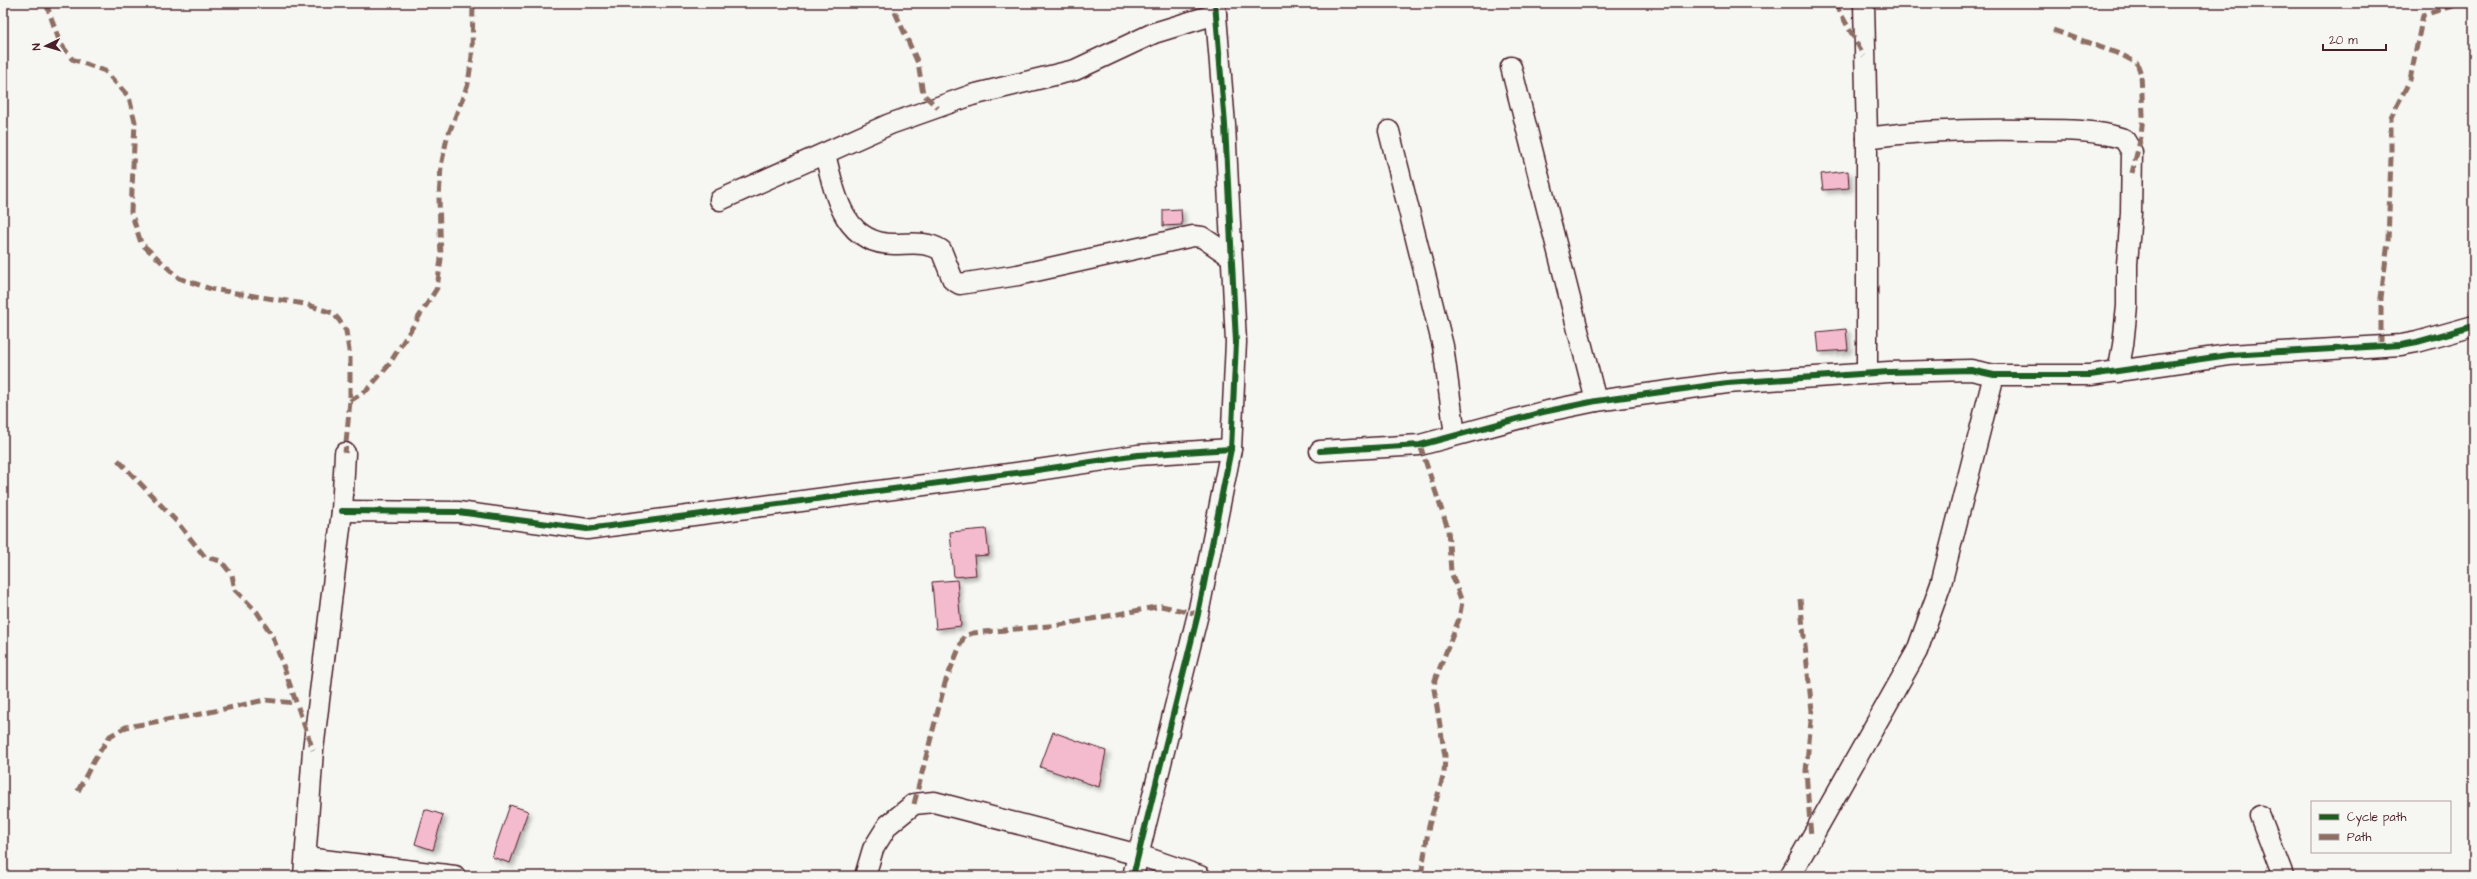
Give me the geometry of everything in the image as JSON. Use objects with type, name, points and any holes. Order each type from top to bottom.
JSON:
[{"type":"street","points":[[1864,3],[1867,138],[1867,373]]},
{"type":"street","points":[[720,200],[890,124],[972,95],[1075,70],[1154,33],[1216,9],[1225,124],[1230,256],[1236,342],[1231,449],[1198,614],[1133,876]]},
{"type":"street","points":[[1511,67],[1596,401]]},
{"type":"street","points":[[1867,138],[1908,132],[1972,129],[2094,130],[2124,140],[2132,152],[2131,213],[2127,264],[2127,306],[2124,345],[2118,372]]},
{"type":"street","points":[[1389,131],[1443,346],[1455,436]]},
{"type":"street","points":[[825,154],[838,206],[857,230],[871,241],[878,244],[923,243],[936,247],[941,250],[953,280],[960,284],[1018,275],[1193,236],[1202,237],[1230,256]]},
{"type":"street","points":[[1320,451],[1420,445],[1543,412],[1596,401],[1727,383],[1867,373],[1971,370],[1994,375],[2090,375],[2229,356],[2406,344],[2474,326]]},
{"type":"street","points":[[1790,876],[1917,651],[1941,584],[1994,375]]},
{"type":"street","points":[[342,511],[458,512],[587,529],[1031,471],[1138,455],[1231,449]]},
{"type":"street","points":[[345,453],[342,511],[313,750],[305,867],[455,876]]},
{"type":"street","points":[[865,876],[873,849],[888,825],[914,804],[934,802],[1139,855],[1200,876]]},
{"type":"street","points":[[2260,816],[2283,876]]},
{"type":"building","points":[[1848,171],[1849,188],[1823,190],[1821,174]]},
{"type":"building","points":[[1181,209],[1182,225],[1163,226],[1163,210]]},
{"type":"building","points":[[1846,329],[1848,350],[1819,352],[1817,332]]},
{"type":"building","points":[[986,529],[989,555],[974,556],[976,575],[954,577],[950,532]]},
{"type":"building","points":[[957,580],[961,626],[936,629],[932,582]]},
{"type":"building","points":[[1053,732],[1106,751],[1099,787],[1040,767]]},
{"type":"building","points":[[510,805],[528,811],[510,863],[492,857]]},
{"type":"building","points":[[425,809],[443,815],[433,850],[415,844]]},
{"type":"marked path","points":[[46,3],[60,43],[72,59],[105,71],[129,97],[135,122],[131,212],[141,243],[179,278],[211,289],[305,304],[333,313],[339,320],[346,331],[350,357],[350,401],[345,453]]},
{"type":"marked path","points":[[350,401],[367,390],[388,366],[437,288],[441,259],[439,198],[441,166],[447,138],[468,84],[472,56],[473,3]]},
{"type":"marked path","points":[[1835,3],[1864,56]]},
{"type":"marked path","points":[[2381,346],[2381,298],[2388,242],[2391,117],[2410,80],[2423,15],[2462,3]]},
{"type":"marked path","points":[[895,12],[918,63],[923,94],[938,108]]},
{"type":"marked path","points":[[2053,30],[2122,55],[2137,63],[2141,74],[2143,115],[2141,137],[2132,173]]},
{"type":"marked path","points":[[1420,445],[1448,529],[1451,572],[1462,602],[1459,619],[1435,680],[1434,689],[1445,756],[1444,774],[1429,825],[1421,876]]},
{"type":"marked path","points":[[118,460],[177,522],[205,557],[221,561],[232,575],[235,590],[257,612],[273,637],[313,750]]},
{"type":"marked path","points":[[1800,599],[1812,711],[1806,771],[1811,837]]},
{"type":"marked path","points":[[914,804],[945,683],[964,636],[973,633],[1060,625],[1161,606],[1198,614]]},
{"type":"marked path","points":[[78,791],[94,760],[110,736],[126,727],[201,714],[265,700],[295,703]]},
{"type":"cycle path","points":[[1133,876],[1198,614],[1231,449],[1236,342],[1225,125],[1215,3]]},
{"type":"cycle path","points":[[1320,451],[1420,445],[1543,412],[1596,401],[1727,383],[1889,372],[1971,370],[1994,375],[2090,375],[2229,355],[2401,345],[2474,326]]},
{"type":"cycle path","points":[[342,511],[458,512],[587,529],[1031,471],[1138,455],[1231,449]]}]
